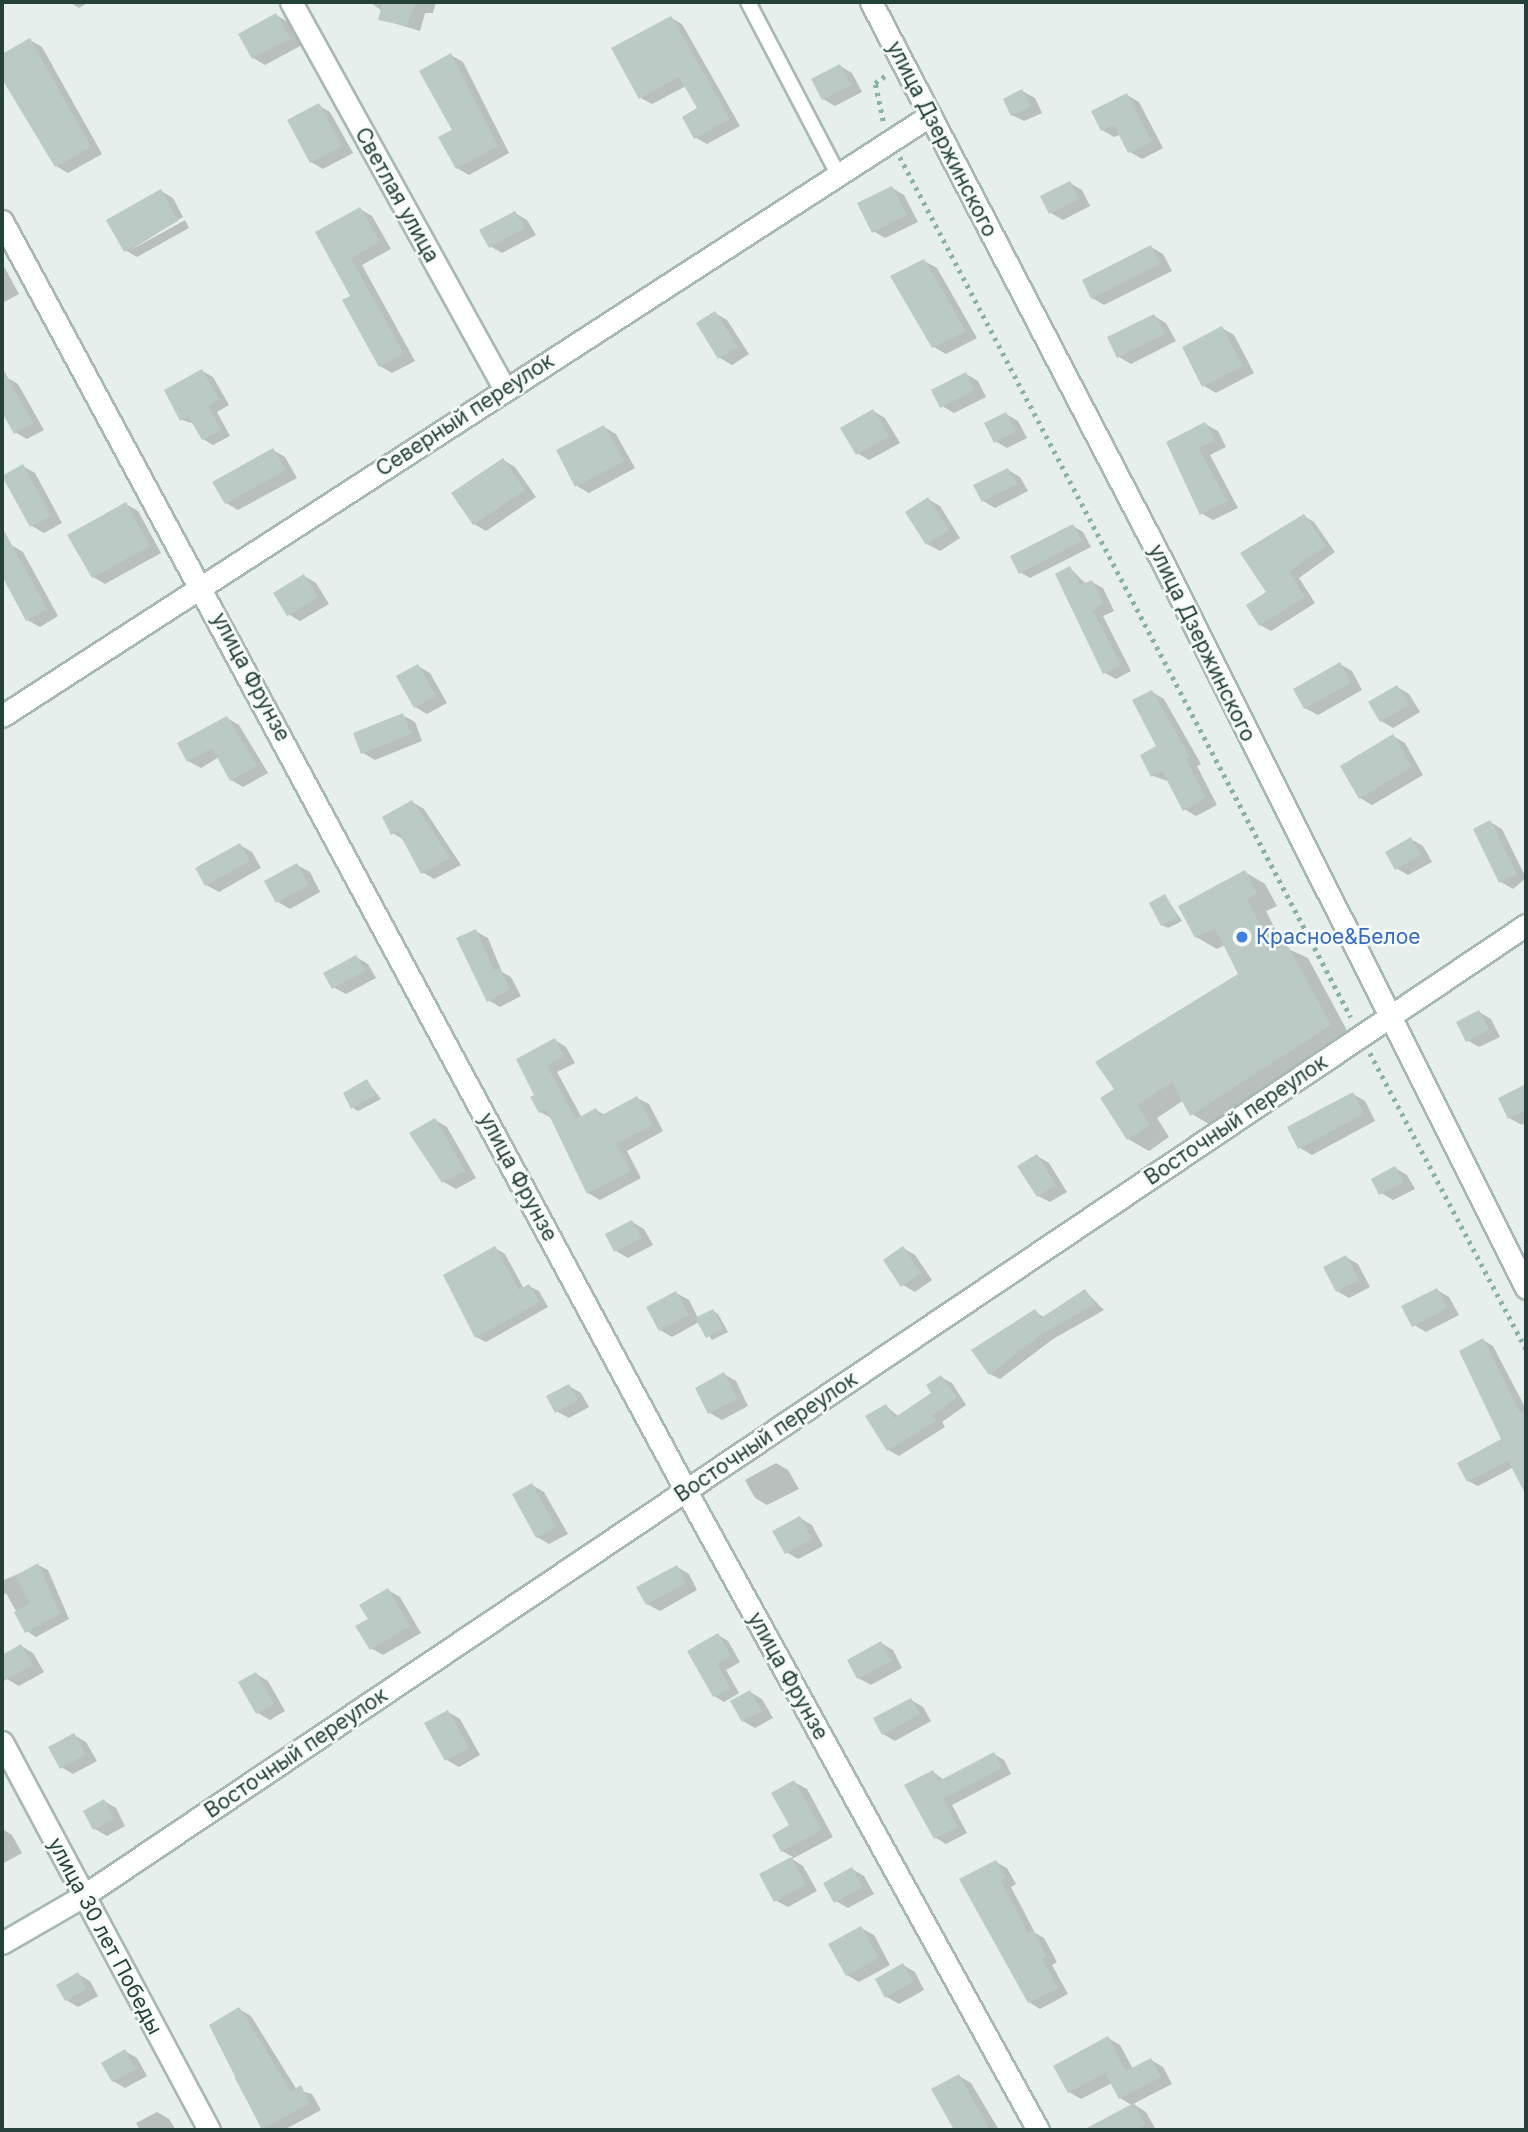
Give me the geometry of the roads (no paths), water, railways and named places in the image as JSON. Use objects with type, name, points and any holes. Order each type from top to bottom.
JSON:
[{"type":"street","name":"Светлая улица","points":[[291,2],[504,388]]},
{"type":"street","name":"улица Дзержинского","points":[[871,2],[1165,567],[1388,1018],[1526,1288]]},
{"type":"street","name":"Северный переулок","points":[[2,716],[203,589],[504,388],[929,116]]},
{"type":"street","name":"улица Фрунзе","points":[[2,221],[203,589],[686,1491],[1038,2130]]},
{"type":"street","name":"Восточный переулок","points":[[2,1943],[83,1896],[1526,925]]},
{"type":"street","name":"улица 30 лет Победы","points":[[2,1742],[209,2130]]},
{"type":"lane","points":[[748,2],[838,174]]},
{"type":"place","name":"Красное&Белое","points":[[1242,937]]}]
